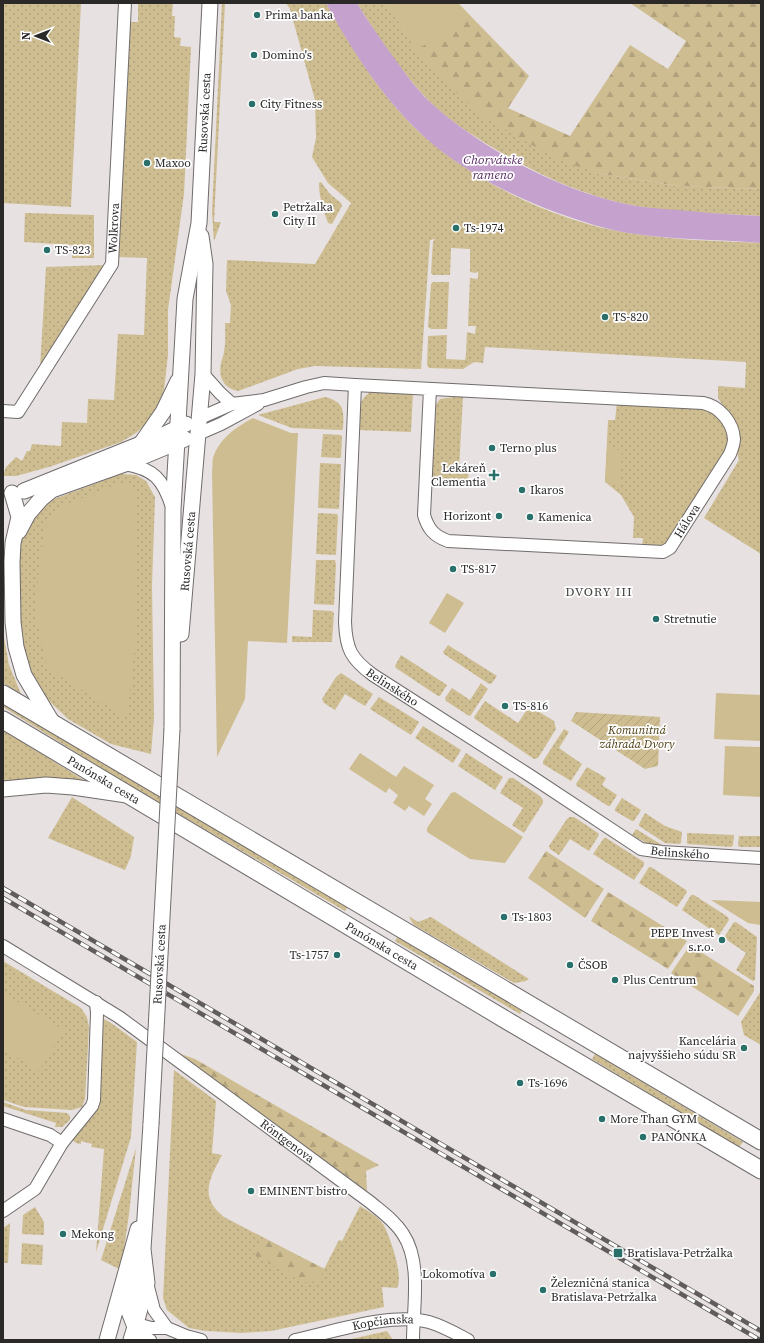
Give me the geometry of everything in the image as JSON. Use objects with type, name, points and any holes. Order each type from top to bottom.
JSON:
[{"type":"main road","name":"Panónska cesta","points":[[3,694],[761,1141]]},
{"type":"main road","name":"Panónska cesta","points":[[3,720],[517,1027],[761,1170]]},
{"type":"street","name":"Wolkrova","points":[[3,411],[18,412],[112,264],[125,3]]},
{"type":"street","name":"Rusovská cesta","points":[[172,729],[173,510],[185,299],[199,223],[210,3]]},
{"type":"street","name":"Rusovská cesta","points":[[133,1334],[146,1282],[143,1249],[172,729],[189,554],[194,471],[203,374],[205,264],[199,223]]},
{"type":"street","name":"Rusovská cesta","points":[[140,445],[163,412],[181,374]]},
{"type":"street","points":[[203,374],[220,394],[232,404]]},
{"type":"street","points":[[13,492],[52,490],[125,464],[177,435],[200,418],[232,404],[264,400],[324,383],[430,389]]},
{"type":"street","name":"Belinského","points":[[355,385],[345,622],[348,646],[355,660],[373,675],[530,775],[641,849],[662,852],[761,858]]},
{"type":"street","name":"Hálova","points":[[430,389],[703,403],[712,405],[728,420],[733,433],[734,442],[730,454],[670,548],[663,552],[448,541],[436,536],[431,531],[427,524],[424,510],[430,389]]},
{"type":"street","points":[[13,492],[164,435],[198,434],[221,424],[264,400]]},
{"type":"street","points":[[177,435],[194,471]]},
{"type":"street","name":"Rusovská cesta","points":[[125,464],[140,467],[155,475],[167,492],[173,510]]},
{"type":"street","points":[[13,543],[28,514],[41,499],[52,490]]},
{"type":"street","points":[[13,492],[8,513],[9,529],[13,543],[13,622],[16,647],[31,687],[52,722]]},
{"type":"street","points":[[3,529],[13,543]]},
{"type":"street","points":[[3,607],[12,578]]},
{"type":"street","points":[[3,789],[31,785],[52,785],[129,795]]},
{"type":"street","name":"Röntgenova","points":[[3,946],[119,1017],[370,1202],[391,1220],[404,1235],[412,1254],[415,1273],[413,1340]]},
{"type":"street","points":[[3,1211],[35,1189],[62,1143],[90,1110],[94,1100],[97,1013],[96,1002]]},
{"type":"street","points":[[3,1119],[50,1136],[62,1143]]},
{"type":"street","name":"Rusovská cesta","points":[[107,1340],[146,1200]]},
{"type":"street","points":[[133,1334],[128,1309],[143,1249]]},
{"type":"street","points":[[146,1282],[154,1310],[167,1328]]},
{"type":"street","name":"Kopčianska","points":[[295,1340],[392,1319],[426,1321],[439,1325],[468,1340]]},
{"type":"street","points":[[133,1334],[144,1326],[151,1328],[167,1328],[186,1336],[201,1340]]},
{"type":"street","points":[[111,1340],[121,1330],[150,1340]]},
{"type":"green space","points":[[3,3],[81,3],[71,207],[3,203]]},
{"type":"green space","points":[[138,3],[173,3],[172,16],[175,16],[174,37],[181,38],[180,46],[191,47],[184,194],[168,310],[168,355],[164,390],[150,420],[136,433],[121,442],[49,467],[16,476],[3,476],[6,467],[16,457],[22,461],[27,451],[30,451],[32,444],[61,446],[62,422],[87,423],[88,399],[114,400],[118,334],[144,335],[147,258],[118,257],[129,22],[138,22]]},
{"type":"green space","points":[[222,3],[225,3],[214,222],[221,222],[214,241],[212,212]]},
{"type":"green space","points":[[286,3],[326,3],[374,80],[409,122],[455,161],[510,194],[570,218],[599,227],[628,233],[678,239],[761,243],[761,554],[704,518],[739,460],[726,410],[718,398],[718,386],[745,388],[746,362],[485,347],[483,363],[474,362],[463,369],[429,368],[427,365],[428,336],[447,335],[446,359],[465,360],[467,332],[475,334],[476,326],[468,326],[470,278],[478,279],[478,271],[476,273],[470,272],[470,249],[451,248],[450,275],[433,275],[431,273],[433,242],[435,239],[430,240],[421,369],[315,366],[298,369],[238,391],[233,390],[223,382],[220,368],[224,354],[225,323],[230,323],[231,305],[226,291],[227,260],[315,264],[351,203],[328,183],[312,157],[316,138],[315,100],[290,9]]},
{"type":"green space","points":[[357,3],[387,3],[416,50],[596,173],[678,186],[761,189],[761,216],[647,208],[595,196],[544,176],[495,149],[444,115],[419,90],[390,54]]},
{"type":"green space","points":[[387,3],[458,3],[529,76],[508,108],[570,136],[630,45],[668,69],[686,41],[630,3],[761,3],[761,189],[678,186],[596,173],[555,158],[485,118],[451,88],[416,50]]},
{"type":"green space","points":[[387,3],[458,3],[471,17],[416,50]]},
{"type":"green space","points":[[321,182],[330,194],[341,203],[342,206],[332,224],[328,223],[322,203],[319,183]]},
{"type":"green space","points":[[25,213],[94,215],[94,258],[72,258],[72,245],[24,242]]},
{"type":"green space","points":[[105,265],[40,368],[46,267]]},
{"type":"green space","points":[[433,282],[449,282],[447,329],[431,329],[428,327],[431,284]]},
{"type":"green space","points":[[374,390],[413,393],[411,432],[358,430],[361,402]]},
{"type":"green space","points":[[463,396],[459,470],[469,471],[468,480],[430,478],[434,407],[440,399]]},
{"type":"green space","points":[[325,397],[332,399],[342,408],[343,429],[292,428],[258,415]]},
{"type":"green space","points":[[617,403],[702,407],[718,417],[726,426],[729,440],[727,450],[668,542],[662,546],[642,546],[643,538],[633,538],[634,517],[621,495],[605,482],[608,420],[615,420]]},
{"type":"green space","points":[[253,418],[291,433],[298,433],[287,643],[248,641],[245,699],[217,757],[213,460],[219,445],[224,439],[240,425]]},
{"type":"green space","points":[[323,434],[341,435],[340,458],[321,457]]},
{"type":"green space","points":[[607,449],[622,450],[620,484],[605,482]]},
{"type":"green space","points":[[320,463],[341,464],[339,509],[318,508]]},
{"type":"green space","points":[[121,474],[136,475],[146,481],[155,497],[152,585],[154,718],[151,754],[111,744],[68,719],[46,698],[33,680],[22,650],[19,623],[20,548],[25,527],[37,510],[54,499]]},
{"type":"green space","points":[[125,482],[137,492],[137,627],[128,711],[122,715],[47,668],[36,616],[39,564],[47,518],[66,504]]},
{"type":"green space","points":[[318,513],[337,514],[338,516],[336,555],[316,554]]},
{"type":"green space","points":[[316,560],[335,560],[334,605],[314,604]]},
{"type":"green space","points":[[447,593],[464,603],[445,633],[429,623]]},
{"type":"green space","points":[[313,610],[332,611],[334,613],[332,642],[292,642],[292,636],[312,637]]},
{"type":"green space","points":[[3,632],[9,665],[21,694],[3,683]]},
{"type":"green space","points":[[448,645],[497,676],[492,683],[489,684],[444,654],[443,652]]},
{"type":"green space","points":[[401,655],[447,685],[440,696],[396,668],[395,666]]},
{"type":"green space","points":[[341,673],[373,694],[365,706],[345,694],[335,710],[324,703],[322,699],[336,677]]},
{"type":"green space","points":[[481,683],[488,689],[471,715],[469,716],[446,701],[445,698],[452,688],[470,700]]},
{"type":"green space","points":[[716,693],[761,695],[761,741],[714,739]]},
{"type":"green space","points":[[379,697],[419,722],[411,735],[370,709]]},
{"type":"green space","points":[[3,701],[349,905],[345,911],[114,776],[3,707]]},
{"type":"green space","points":[[485,701],[518,723],[526,711],[536,710],[554,721],[556,729],[538,758],[534,759],[475,719],[474,717]]},
{"type":"green space","name":"Komunitná záhrada Dvory","points":[[576,712],[660,717],[658,766],[645,769],[571,721]]},
{"type":"green space","points":[[423,726],[461,750],[453,763],[415,738]]},
{"type":"green space","points":[[564,729],[569,732],[559,748],[582,764],[571,781],[543,764],[543,761]]},
{"type":"green space","points":[[3,730],[95,787],[3,784]]},
{"type":"green space","points":[[725,746],[761,747],[761,797],[723,795]]},
{"type":"green space","points":[[360,753],[396,777],[404,766],[434,785],[425,799],[432,804],[424,816],[409,806],[405,811],[393,803],[398,795],[389,788],[386,793],[349,769]]},
{"type":"green space","points":[[466,753],[503,777],[495,790],[458,766]]},
{"type":"green space","points":[[587,767],[606,778],[602,785],[617,795],[610,806],[577,786],[576,784]]},
{"type":"green space","points":[[509,778],[513,778],[540,796],[543,800],[543,803],[524,833],[512,825],[523,808],[500,793]]},
{"type":"green space","points":[[455,792],[523,837],[505,863],[470,859],[427,832],[427,828],[451,793]]},
{"type":"green space","points":[[72,797],[134,837],[131,856],[125,870],[48,838]]},
{"type":"green space","points":[[622,798],[641,810],[634,821],[615,811]]},
{"type":"green space","points":[[645,813],[665,826],[682,832],[681,843],[665,843],[639,826]]},
{"type":"green space","points":[[574,817],[599,835],[589,851],[570,839],[559,855],[550,849],[549,846],[567,819]]},
{"type":"green space","points":[[636,829],[662,845],[662,847],[648,844],[632,835]]},
{"type":"green space","points":[[687,833],[734,835],[733,845],[731,847],[688,844]]},
{"type":"green space","points":[[739,836],[761,836],[760,847],[738,846]]},
{"type":"green space","points":[[604,838],[644,862],[644,865],[634,880],[593,854]]},
{"type":"green space","points":[[546,851],[604,889],[585,918],[528,878]]},
{"type":"green space","points":[[649,867],[686,890],[687,892],[677,907],[639,883]]},
{"type":"green space","points":[[608,892],[687,941],[668,969],[591,921]]},
{"type":"green space","points":[[691,895],[694,895],[728,917],[729,920],[719,935],[682,910]]},
{"type":"green space","points":[[711,900],[761,902],[761,925],[748,923]]},
{"type":"green space","points":[[409,916],[418,922],[431,917],[529,979],[514,983],[414,925]]},
{"type":"green space","points":[[736,922],[757,937],[755,980],[753,981],[736,970],[746,953],[724,938],[733,923]]},
{"type":"green space","points":[[399,934],[523,1009],[520,1014],[395,941]]},
{"type":"green space","points":[[690,945],[754,986],[754,991],[738,1016],[671,973]]},
{"type":"green space","points":[[3,961],[81,1008],[87,1017],[89,1027],[85,1099],[82,1107],[72,1110],[24,1107],[3,1100]]},
{"type":"green space","points":[[761,991],[761,1045],[744,1035],[741,1022]]},
{"type":"green space","points":[[3,993],[64,1030],[39,1071],[3,1049]]},
{"type":"green space","points":[[102,1018],[137,1042],[131,1137],[96,1252],[104,1149],[91,1147],[92,1144],[81,1141],[81,1144],[76,1143],[72,1140],[72,1137],[95,1108]]},
{"type":"green space","points":[[178,1053],[195,1059],[379,1165],[366,1171],[367,1191]]},
{"type":"green space","points":[[595,1054],[743,1142],[739,1147],[592,1059]]},
{"type":"green space","points":[[174,1070],[216,1101],[212,1153],[222,1155],[211,1179],[209,1195],[216,1210],[224,1217],[324,1269],[339,1240],[342,1241],[360,1206],[381,1221],[389,1237],[395,1256],[399,1282],[397,1288],[382,1287],[384,1307],[271,1331],[241,1333],[206,1331],[189,1328],[167,1310],[163,1298]]},
{"type":"green space","points":[[3,1102],[26,1110],[67,1113],[70,1116],[70,1120],[62,1127],[55,1127],[56,1123],[3,1106]]},
{"type":"green space","points":[[136,1148],[129,1214],[121,1270],[101,1260]]},
{"type":"green space","points":[[35,1207],[44,1222],[44,1235],[22,1234],[23,1215]]},
{"type":"green space","points":[[10,1223],[8,1263],[3,1263],[3,1228]]},
{"type":"green space","points":[[263,1238],[325,1269],[317,1283],[302,1282],[254,1255]]},
{"type":"green space","points":[[22,1243],[43,1245],[42,1265],[21,1264]]},
{"type":"green space","points":[[387,1331],[393,1340],[347,1340]]},
{"type":"water","name":"Chorvátske rameno","points":[[326,3],[357,3],[404,71],[431,103],[474,137],[525,167],[578,190],[605,199],[631,205],[710,213],[761,216],[761,243],[661,237],[619,231],[558,213],[518,197],[492,184],[455,161],[435,146],[398,110],[366,69]]},
{"type":"railway","points":[[3,888],[761,1331]]},
{"type":"railway","points":[[3,898],[760,1340]]},
{"type":"place","name":"Prima banka","points":[[257,15]]},
{"type":"place","name":"Domino's","points":[[254,55]]},
{"type":"place","name":"City Fitness","points":[[252,104]]},
{"type":"place","name":"Maxoo","points":[[147,163]]},
{"type":"place","name":"Petržalka City II","points":[[275,214]]},
{"type":"place","name":"Ts-1974","points":[[456,228]]},
{"type":"place","name":"TS-823","points":[[47,250]]},
{"type":"place","name":"TS-820","points":[[605,317]]},
{"type":"place","name":"Terno plus","points":[[492,448]]},
{"type":"place","name":"Lekáreň Clementia","points":[[494,475]]},
{"type":"place","name":"Ikaros","points":[[522,490]]},
{"type":"place","name":"Horizont","points":[[499,516]]},
{"type":"place","name":"Kamenica","points":[[530,517]]},
{"type":"place","name":"TS-817","points":[[453,569]]},
{"type":"place","name":"Stretnutie","points":[[656,619]]},
{"type":"place","name":"TS-816","points":[[505,706]]},
{"type":"place","name":"Ts-1803","points":[[504,917]]},
{"type":"place","name":"PEPE Invest s.r.o.","points":[[722,940]]},
{"type":"place","name":"Ts-1757","points":[[337,955]]},
{"type":"place","name":"ČSOB","points":[[570,965]]},
{"type":"place","name":"Plus Centrum","points":[[615,980]]},
{"type":"place","name":"Kancelária najvyššieho súdu SR","points":[[744,1048]]},
{"type":"place","name":"Ts-1696","points":[[520,1083]]},
{"type":"place","name":"More Than GYM","points":[[602,1119]]},
{"type":"place","name":"PANÓNKA","points":[[643,1137]]},
{"type":"place","name":"EMINENT bistro","points":[[251,1191]]},
{"type":"place","name":"Mekong","points":[[63,1234]]},
{"type":"place","name":"Bratislava-Petržalka","points":[[618,1253]]},
{"type":"place","name":"Lokomotíva","points":[[493,1274]]},
{"type":"place","name":"Železničná stanica Bratislava-Petržalka","points":[[543,1290]]},
{"type":"district","name":"DVORY III","points":[[599,591]]}]
